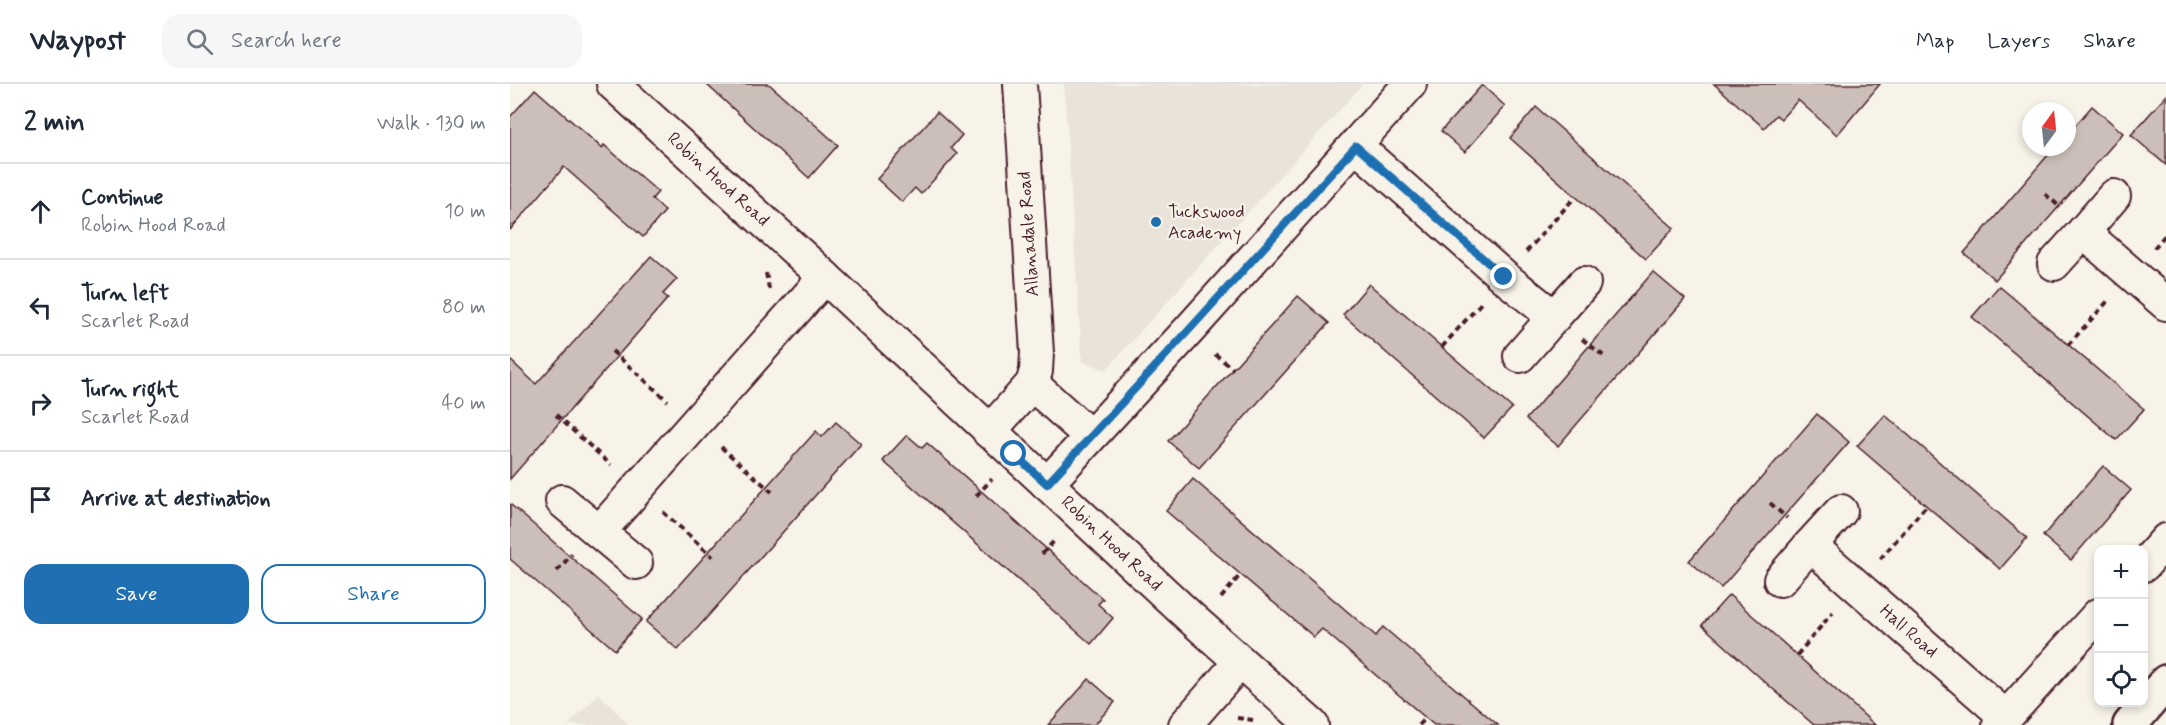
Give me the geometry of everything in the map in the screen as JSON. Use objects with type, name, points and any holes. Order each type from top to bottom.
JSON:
[{"type":"street","name":"Robin Hood Road","points":[[613,84],[825,276],[990,432],[1240,662],[1312,725]]},
{"type":"street","name":"Allanadale Road","points":[[1020,84],[1037,353],[1036,371],[1032,384]]},
{"type":"street","points":[[1047,484],[1410,84]]},
{"type":"street","points":[[1356,146],[1554,318]]},
{"type":"street","points":[[2054,264],[2114,196]]},
{"type":"street","points":[[2083,232],[2166,304]]},
{"type":"street","points":[[599,532],[825,276]]},
{"type":"street","points":[[1520,356],[1584,283]]},
{"type":"street","points":[[990,432],[1032,384],[1090,436]]},
{"type":"street","points":[[562,501],[636,563]]},
{"type":"street","points":[[1780,580],[1841,511]]},
{"type":"street","points":[[2148,560],[2166,540]]},
{"type":"street","name":"Hall Road","points":[[1810,545],[2003,721],[2094,619]]},
{"type":"street","points":[[1185,725],[1240,662]]},
{"type":"street","points":[[2130,725],[2166,682]]},
{"type":"path","points":[[1213,352],[1233,369]]},
{"type":"path","points":[[1419,725],[1426,718]]},
{"type":"shaded area","name":"Tuckswood Academy","points":[[1064,84],[1363,84],[1106,370],[1082,361]]},
{"type":"shaded area","points":[[599,694],[629,725],[568,725]]},
{"type":"building","points":[[706,84],[769,84],[838,145],[809,178]]},
{"type":"building","points":[[1714,84],[1880,84],[1837,135],[1798,100],[1781,119],[1776,115],[1764,128]]},
{"type":"building","points":[[1482,85],[1505,106],[1465,152],[1441,131]]},
{"type":"building","points":[[535,89],[602,148],[604,145],[658,192],[652,199],[665,211],[643,237],[564,167],[510,230],[510,117]]},
{"type":"building","points":[[2166,96],[2166,165],[2131,135]]},
{"type":"building","points":[[2092,106],[2123,133],[1995,280],[1964,253],[2047,156],[2076,156],[2076,125]]},
{"type":"building","points":[[1536,107],[1674,228],[1646,259],[1510,138]]},
{"type":"building","points":[[937,112],[962,135],[951,148],[957,154],[921,194],[915,188],[902,202],[877,179]]},
{"type":"building","points":[[651,256],[677,279],[663,294],[668,298],[510,479],[510,360],[536,384]]},
{"type":"building","points":[[1653,272],[1685,299],[1558,446],[1526,419]]},
{"type":"building","points":[[1369,284],[1512,408],[1484,438],[1343,315]]},
{"type":"building","points":[[1999,286],[2144,409],[2116,440],[1972,317]]},
{"type":"building","points":[[1298,296],[1329,323],[1199,468],[1168,441]]},
{"type":"building","points":[[1817,414],[1849,442],[1721,588],[1689,561]]},
{"type":"building","points":[[1885,415],[2027,538],[2000,569],[1857,446]]},
{"type":"building","points":[[836,422],[861,444],[678,650],[646,622],[816,431],[822,437]]},
{"type":"building","points":[[907,435],[922,448],[927,443],[1103,599],[1098,604],[1113,618],[1091,644],[883,461]]},
{"type":"building","points":[[2103,466],[2131,490],[2071,560],[2043,536]]},
{"type":"building","points":[[1193,479],[1376,636],[1383,627],[1498,725],[1434,725],[1322,629],[1314,637],[1166,511]]},
{"type":"building","points":[[510,504],[642,619],[615,650],[510,559]]},
{"type":"building","points":[[1729,595],[1875,725],[1814,725],[1765,682],[1702,625]]},
{"type":"building","points":[[1089,679],[1115,702],[1094,725],[1048,725]]},
{"type":"place","name":"Tuckswood Academy","points":[[1156,222]]},
{"type":"route","points":[[1014,454],[1047,484],[1356,146],[1504,277]]}]
